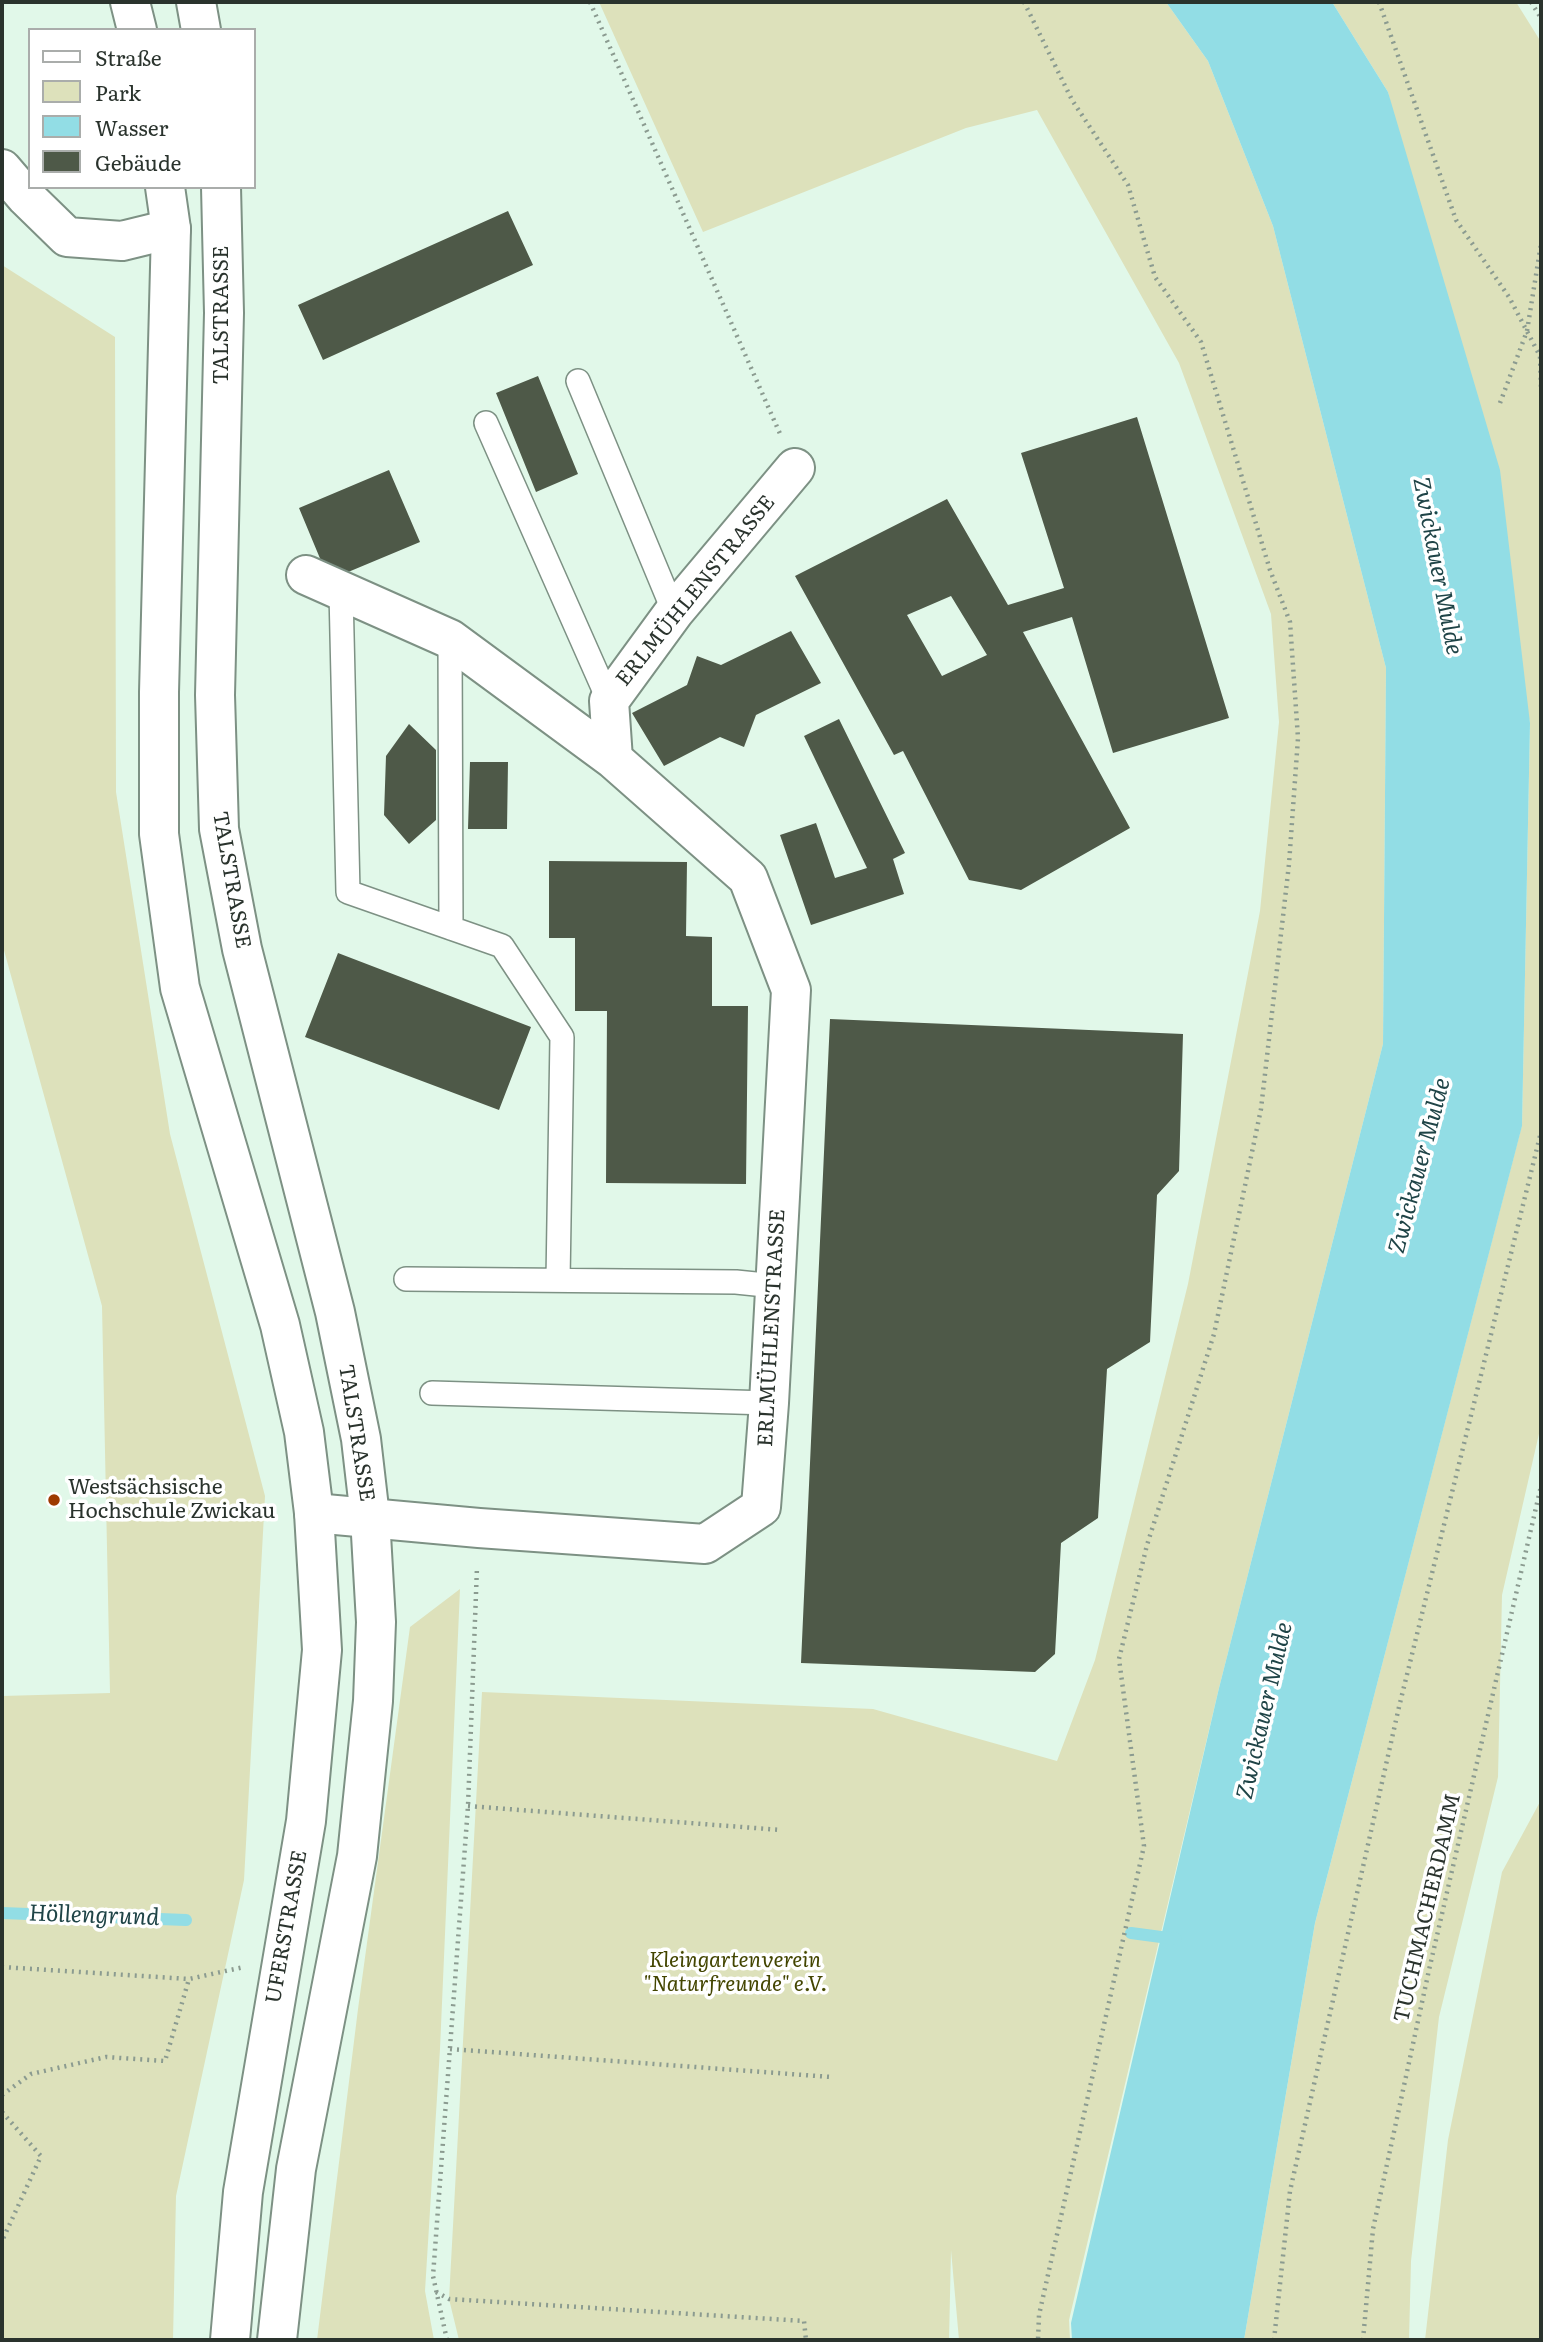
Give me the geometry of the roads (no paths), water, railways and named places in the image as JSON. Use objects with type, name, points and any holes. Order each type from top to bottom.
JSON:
[{"type":"main road","points":[[130,2],[136,28]]},
{"type":"main road","points":[[196,2],[201,28]]},
{"type":"main road","points":[[2,169],[66,237],[122,241],[171,229]]},
{"type":"main road","points":[[164,189],[171,229],[159,692],[159,834],[180,988],[280,1325],[304,1433],[314,1513]]},
{"type":"main road","name":"TALSTRASSE","points":[[221,189],[224,313],[215,695],[219,829],[245,961],[335,1312],[361,1439],[370,1517]]},
{"type":"main road","name":"ERLMÜHLENSTRASSE","points":[[612,759],[609,701],[674,612],[795,468]]},
{"type":"main road","name":"ERLMÜHLENSTRASSE","points":[[306,575],[450,639],[612,759],[748,878],[791,990],[761,1507],[705,1544],[314,1513]]},
{"type":"main road","name":"UFERSTRASSE","points":[[230,2340],[243,2192],[306,1821],[322,1650],[314,1513]]},
{"type":"main road","points":[[277,2340],[296,2169],[357,1856],[364,1805],[373,1701],[376,1622],[370,1517]]},
{"type":"lane","points":[[578,381],[674,612]]},
{"type":"lane","points":[[486,424],[609,701]]},
{"type":"lane","points":[[341,592],[348,892],[502,946],[562,1037],[558,1280]]},
{"type":"lane","points":[[450,639],[451,928]]},
{"type":"lane","points":[[406,1279],[736,1282],[775,1286]]},
{"type":"lane","points":[[432,1393],[769,1403]]},
{"type":"water","name":"Zwickauer Mulde","points":[[1166,2],[1332,2],[1388,92],[1500,470],[1530,723],[1522,1126],[1315,1923],[1244,2340],[1072,2340],[1071,2323],[1219,1688],[1383,1044],[1386,668],[1273,226],[1208,61]]},
{"type":"waterway","name":"Höllengrund","points":[[2,1913],[186,1920]]},
{"type":"waterway","name":"Höllengrund","points":[[1131,1933],[1176,1939]]},
{"type":"place","name":"Westsächsische Hochschule Zwickau","points":[[54,1500]]},
{"type":"park label","name":"Kleingartenverein \"Naturfreunde\" e.V.","points":[[735,1973]]}]
